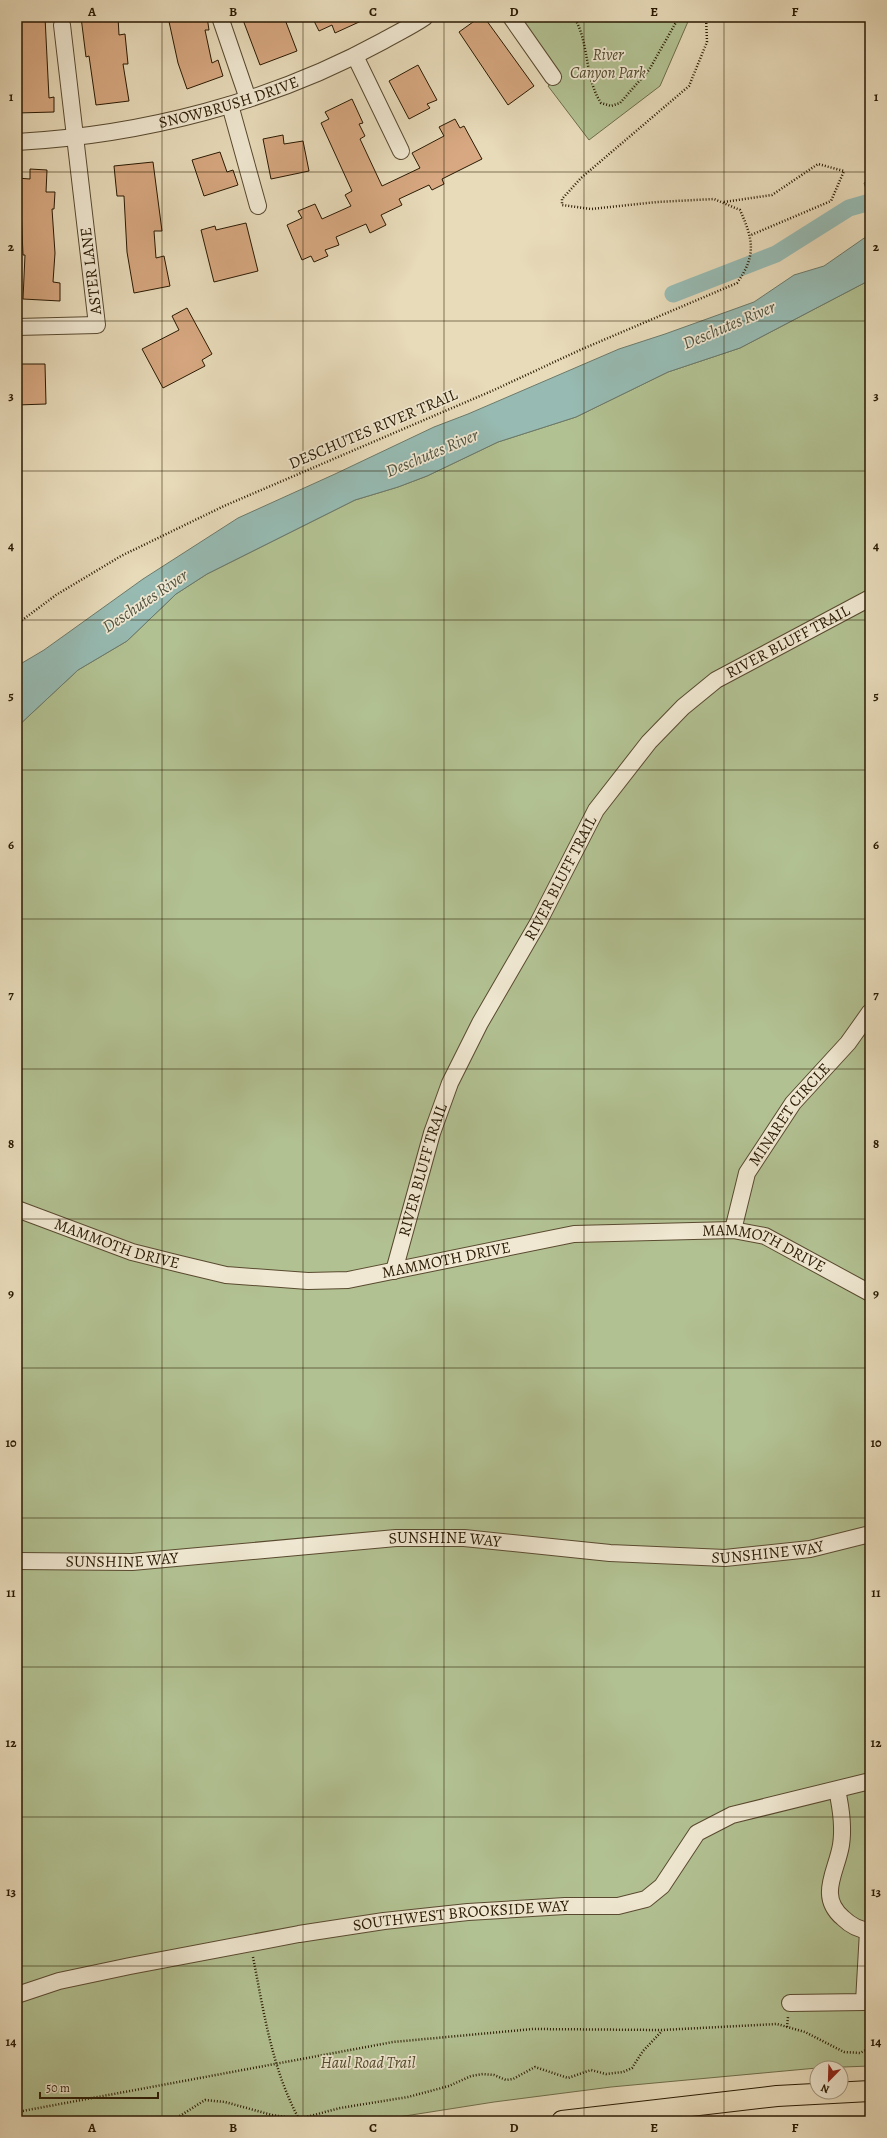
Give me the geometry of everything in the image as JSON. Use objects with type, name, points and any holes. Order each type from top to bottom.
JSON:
[{"type":"main road","points":[[562,2121],[778,2096],[870,2091]]},
{"type":"street","points":[[220,17],[248,99]]},
{"type":"street","name":"SNOWBRUSH DRIVE","points":[[17,142],[75,138],[152,124],[230,105],[286,86],[355,56],[425,17]]},
{"type":"street","points":[[511,17],[552,77]]},
{"type":"street","points":[[62,25],[75,138]]},
{"type":"street","points":[[355,56],[402,151]]},
{"type":"street","points":[[230,105],[258,206]]},
{"type":"street","name":"ASTER LANE","points":[[17,327],[97,325],[75,138]]},
{"type":"street","name":"RIVER BLUFF TRAIL","points":[[394,1271],[432,1133],[450,1083],[480,1023],[538,924],[596,810],[648,742],[683,707],[716,680],[870,598]]},
{"type":"street","name":"MINARET CIRCLE","points":[[733,1230],[747,1173],[793,1103],[848,1043],[870,1012]]},
{"type":"street","name":"MAMMOTH DRIVE","points":[[17,1209],[132,1252],[226,1275],[308,1281],[348,1280],[574,1234],[733,1230],[765,1236],[870,1293]]},
{"type":"street","name":"SUNSHINE WAY","points":[[17,1561],[132,1562],[396,1538],[464,1538],[610,1553],[725,1558],[810,1549],[870,1534]]},
{"type":"street","name":"SOUTHWEST BROOKSIDE WAY","points":[[17,1995],[59,1981],[250,1943],[384,1921],[483,1911],[565,1906],[618,1906],[646,1900],[662,1886],[697,1833],[732,1815],[870,1781]]},
{"type":"street","points":[[790,2003],[864,2002],[869,1931],[845,1921],[835,1911],[830,1899],[830,1886],[841,1845],[842,1817],[837,1790]]},
{"type":"path","points":[[574,17],[587,55],[589,78],[593,91],[601,103],[611,106],[620,103],[649,70],[679,17]]},
{"type":"path","points":[[706,17],[707,42],[689,86],[581,178],[562,199],[562,206],[591,209],[714,199],[740,210],[751,235],[831,201],[844,171],[818,164],[772,195],[723,202]]},
{"type":"path","name":"DESCHUTES RIVER TRAIL","points":[[17,624],[56,595],[121,556],[224,506],[494,390],[580,350],[737,283],[745,272],[751,251],[751,235]]},
{"type":"path","points":[[250,1943],[273,2054],[287,2096],[299,2119]]},
{"type":"path","points":[[17,2112],[393,2042],[533,2029],[662,2030],[777,2024],[805,2032],[844,2052],[860,2053],[870,2048]]},
{"type":"path","points":[[172,2121],[205,2100],[225,2102],[272,2115],[299,2119],[340,2108],[408,2097],[449,2086],[471,2076],[483,2074],[494,2075],[506,2080],[513,2079],[535,2067],[568,2078],[591,2070],[606,2074],[623,2072],[632,2068],[643,2051],[662,2030]]},
{"type":"green space","name":"River Canyon Park","points":[[520,17],[690,17],[660,86],[589,140],[548,86],[562,77]]},
{"type":"green space","name":"Haul Road Trail","points":[[870,280],[870,2066],[849,2067],[849,2060],[809,2060],[809,2069],[611,2087],[494,2102],[373,2121],[17,2121],[17,727],[78,670],[127,641],[176,594],[207,574],[355,500],[398,487],[427,476],[498,442],[576,417],[668,372],[740,348]]},
{"type":"water","points":[[870,178],[870,200],[864,183]]},
{"type":"water","name":"Deschutes River","points":[[870,234],[870,280],[740,348],[668,372],[576,417],[498,442],[427,476],[398,487],[355,500],[207,574],[176,594],[127,641],[78,670],[17,727],[17,666],[44,650],[143,579],[238,518],[434,427],[468,414],[619,349],[754,302],[794,275],[824,266]]},
{"type":"building","points":[[17,17],[45,17],[49,98],[54,97],[54,112],[17,113]]},
{"type":"building","points":[[81,17],[118,17],[119,35],[125,34],[128,64],[123,64],[129,101],[96,105],[89,56],[86,57]]},
{"type":"building","points":[[168,17],[207,17],[209,30],[205,30],[212,63],[218,60],[223,76],[187,89],[178,63]]},
{"type":"building","points":[[249,17],[284,17],[297,51],[260,65],[243,20]]},
{"type":"building","points":[[312,17],[370,17],[335,33],[332,25],[319,31]]},
{"type":"building","points":[[480,17],[484,17],[534,86],[508,105],[459,32]]},
{"type":"building","points":[[418,65],[437,100],[427,104],[430,108],[409,119],[389,81]]},
{"type":"building","points":[[352,99],[363,123],[359,124],[365,136],[360,139],[382,186],[420,168],[412,153],[444,136],[439,127],[455,119],[460,128],[464,126],[482,159],[442,179],[444,184],[432,190],[429,185],[399,199],[402,205],[381,215],[386,225],[370,233],[366,224],[336,237],[339,245],[325,250],[328,256],[314,262],[311,256],[302,260],[287,225],[302,218],[298,211],[315,204],[322,219],[351,206],[345,195],[352,191],[321,123],[329,119],[325,112]]},
{"type":"building","points":[[283,135],[284,144],[303,141],[309,171],[271,179],[263,139]]},
{"type":"building","points":[[220,152],[227,172],[233,170],[238,185],[204,196],[192,160]]},
{"type":"building","points":[[153,162],[162,231],[154,231],[156,258],[164,256],[170,286],[134,293],[127,252],[124,196],[117,196],[114,166]]},
{"type":"building","points":[[30,169],[47,170],[46,192],[55,192],[54,209],[52,209],[55,253],[53,282],[60,283],[60,301],[23,299],[25,255],[23,255],[21,208],[17,207],[17,178],[30,179]]},
{"type":"building","points":[[246,223],[258,271],[214,282],[201,230],[215,226],[216,230]]},
{"type":"building","points":[[187,308],[212,354],[202,360],[205,366],[163,388],[142,349],[179,330],[172,316]]},
{"type":"building","points":[[17,364],[45,364],[46,404],[17,405]]},
{"type":"waterway","points":[[673,294],[776,254],[849,208],[870,202]]}]
